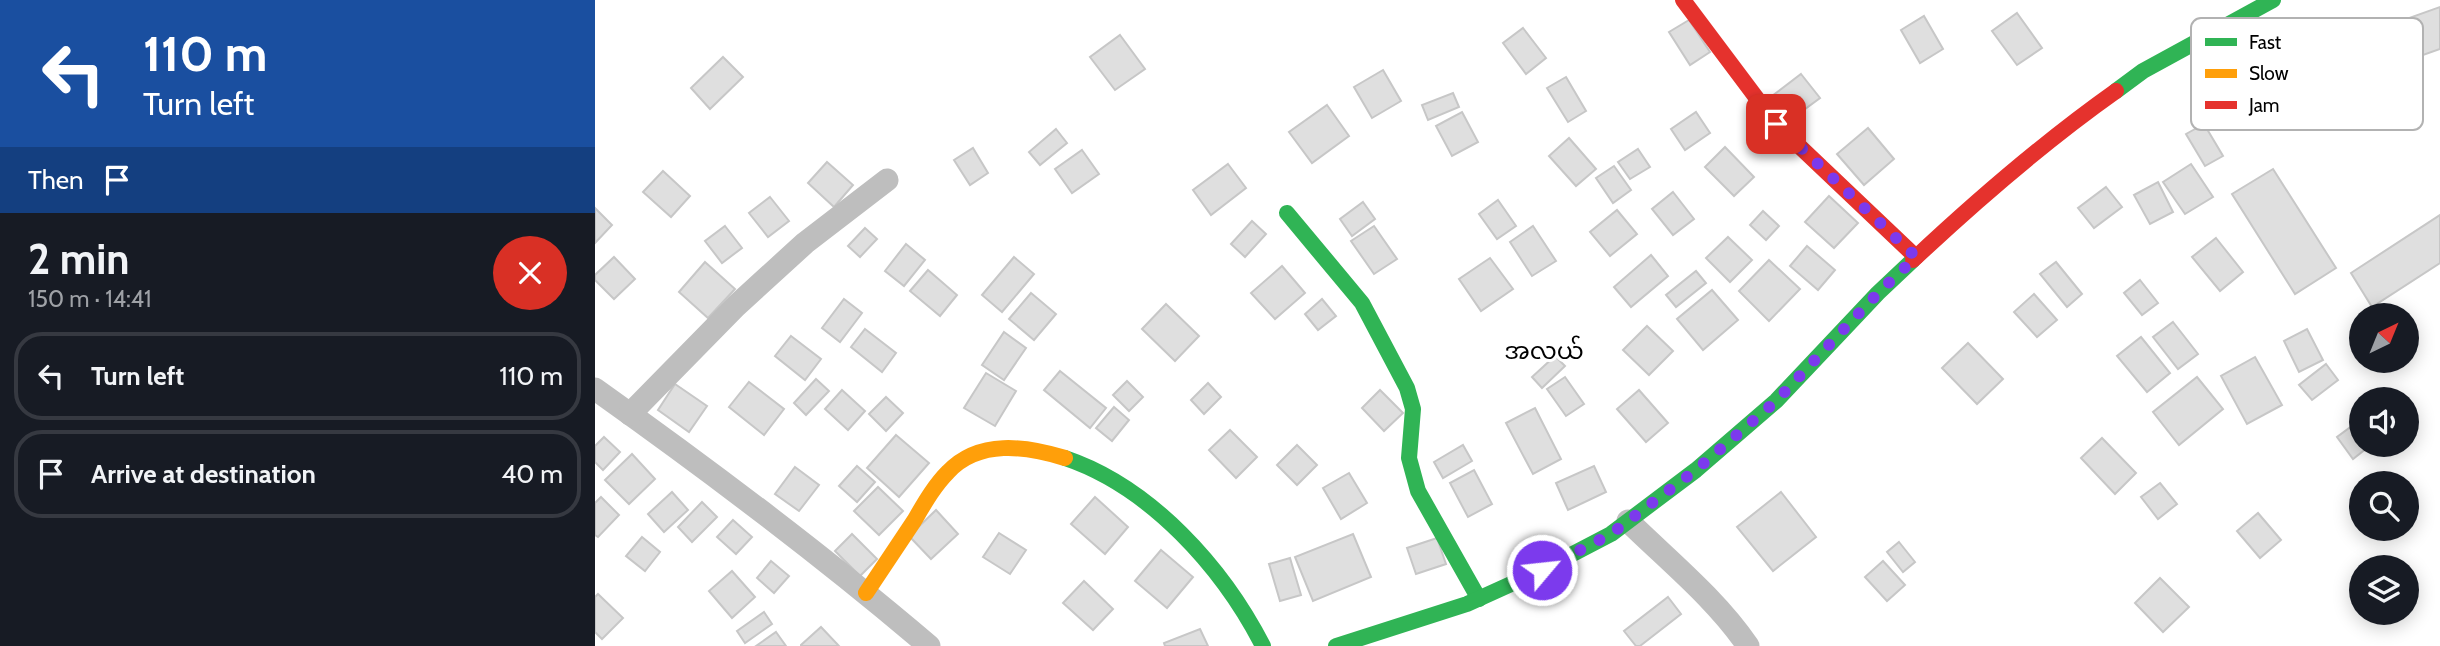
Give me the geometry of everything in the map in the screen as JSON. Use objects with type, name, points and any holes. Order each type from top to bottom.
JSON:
[{"type":"street","points":[[1683,0],[1776,124],[1916,257]]},
{"type":"street","points":[[2240,18],[2273,0]]},
{"type":"street","points":[[1336,646],[1479,599],[1611,534],[1696,470],[1776,401],[1878,293],[1982,195],[2075,120],[2143,71],[2191,45]]},
{"type":"street","points":[[630,414],[736,306],[805,243],[887,180]]},
{"type":"street","points":[[1287,213],[1362,303],[1407,388],[1413,410],[1409,458],[1418,491],[1479,599]]},
{"type":"street","points":[[595,389],[684,452],[866,593],[929,646]]},
{"type":"street","points":[[866,593],[936,488],[954,466],[979,452],[1007,447],[1034,448],[1067,457],[1110,481],[1178,531],[1208,563],[1248,614],[1263,646]]},
{"type":"street","points":[[1628,521],[1706,596],[1748,646]]},
{"type":"building","points":[[2440,7],[2440,49],[2423,55],[2423,18],[2409,18]]},
{"type":"building","points":[[2017,13],[2042,48],[2017,65],[1992,31]]},
{"type":"building","points":[[1924,16],[1943,49],[1920,63],[1901,30]]},
{"type":"building","points":[[1689,20],[1710,52],[1690,65],[1669,32]]},
{"type":"building","points":[[1523,28],[1546,58],[1526,74],[1503,43]]},
{"type":"building","points":[[1120,35],[1145,69],[1115,90],[1090,57]]},
{"type":"building","points":[[723,57],[743,77],[710,109],[691,88]]},
{"type":"building","points":[[1383,70],[1401,101],[1372,118],[1354,87]]},
{"type":"building","points":[[1801,74],[1820,98],[1786,123],[1768,99]]},
{"type":"building","points":[[1566,77],[1586,111],[1568,122],[1547,88]]},
{"type":"building","points":[[1453,93],[1459,107],[1428,120],[1422,105]]},
{"type":"building","points":[[1327,105],[1349,136],[1312,163],[1289,132]]},
{"type":"building","points":[[1462,112],[1478,142],[1452,156],[1436,126]]},
{"type":"building","points":[[1696,112],[1710,133],[1685,150],[1671,129]]},
{"type":"building","points":[[1868,128],[1894,159],[1864,185],[1837,154]]},
{"type":"building","points":[[1056,129],[1067,143],[1040,165],[1029,152]]},
{"type":"building","points":[[2193,130],[2208,130],[2223,156],[2205,166],[2186,134]]},
{"type":"building","points":[[1569,138],[1596,169],[1576,186],[1549,156]]},
{"type":"building","points":[[1725,147],[1754,177],[1734,196],[1705,167]]},
{"type":"building","points":[[973,148],[988,173],[970,185],[954,160]]},
{"type":"building","points":[[1638,149],[1650,167],[1630,179],[1618,162]]},
{"type":"building","points":[[1082,150],[1099,174],[1072,193],[1055,169]]},
{"type":"building","points":[[827,162],[853,185],[834,207],[808,183]]},
{"type":"building","points":[[1228,164],[1246,188],[1211,215],[1193,190]]},
{"type":"building","points":[[2191,164],[2213,197],[2185,214],[2163,182]]},
{"type":"building","points":[[1614,166],[1631,190],[1613,203],[1596,178]]},
{"type":"building","points":[[2273,169],[2336,268],[2295,294],[2232,194]]},
{"type":"building","points":[[663,171],[690,196],[671,217],[643,192]]},
{"type":"building","points":[[2158,182],[2173,212],[2150,224],[2134,195]]},
{"type":"building","points":[[2106,187],[2122,207],[2094,228],[2078,208]]},
{"type":"building","points":[[1673,192],[1694,219],[1673,235],[1652,209]]},
{"type":"building","points":[[1829,196],[1858,223],[1834,248],[1805,222]]},
{"type":"building","points":[[770,197],[789,221],[768,237],[749,213]]},
{"type":"building","points":[[1498,200],[1516,226],[1497,239],[1479,214]]},
{"type":"building","points":[[1363,202],[1375,219],[1352,236],[1340,219]]},
{"type":"building","points":[[595,208],[612,225],[595,243]]},
{"type":"building","points":[[1617,210],[1637,234],[1610,256],[1590,232]]},
{"type":"building","points":[[1763,211],[1779,226],[1766,240],[1750,225]]},
{"type":"building","points":[[2440,215],[2440,263],[2378,303],[2370,303],[2351,273]]},
{"type":"building","points":[[1252,221],[1266,234],[1245,257],[1231,244]]},
{"type":"building","points":[[725,226],[742,248],[722,263],[705,241]]},
{"type":"building","points":[[1374,226],[1397,259],[1374,274],[1351,241]]},
{"type":"building","points":[[1533,226],[1556,261],[1532,276],[1510,242]]},
{"type":"building","points":[[865,228],[877,239],[860,257],[848,246]]},
{"type":"building","points":[[1728,237],[1752,260],[1730,282],[1706,258]]},
{"type":"building","points":[[2216,238],[2243,272],[2220,291],[2192,257]]},
{"type":"building","points":[[906,244],[925,260],[904,286],[885,271]]},
{"type":"building","points":[[1807,246],[1835,270],[1818,290],[1790,266]]},
{"type":"building","points":[[1651,255],[1668,276],[1631,307],[1614,287]]},
{"type":"building","points":[[614,257],[635,279],[614,299],[595,280],[595,275]]},
{"type":"building","points":[[1014,257],[1034,274],[1002,312],[982,295]]},
{"type":"building","points":[[1490,258],[1513,289],[1481,311],[1459,279]]},
{"type":"building","points":[[1769,260],[1800,289],[1769,321],[1739,291]]},
{"type":"building","points":[[705,262],[735,289],[708,318],[679,292]]},
{"type":"building","points":[[2056,262],[2082,294],[2067,307],[2040,274]]},
{"type":"building","points":[[1282,266],[1305,293],[1275,319],[1251,293]]},
{"type":"building","points":[[928,270],[957,295],[940,316],[910,291]]},
{"type":"building","points":[[1696,271],[1706,283],[1676,307],[1666,295]]},
{"type":"building","points":[[2140,280],[2158,303],[2142,315],[2124,293]]},
{"type":"building","points":[[1712,290],[1738,320],[1703,350],[1677,319]]},
{"type":"building","points":[[1031,293],[1056,314],[1034,340],[1009,319]]},
{"type":"building","points":[[2034,294],[2057,320],[2037,337],[2014,312]]},
{"type":"building","points":[[844,299],[862,313],[840,342],[822,328]]},
{"type":"building","points":[[1322,299],[1336,316],[1318,330],[1305,314]]},
{"type":"building","points":[[1166,304],[1199,336],[1175,361],[1142,329]]},
{"type":"building","points":[[2173,322],[2198,354],[2178,369],[2153,337]]},
{"type":"building","points":[[1647,326],[1673,351],[1649,375],[1623,350]]},
{"type":"building","points":[[865,329],[896,353],[882,372],[851,347]]},
{"type":"building","points":[[2307,329],[2323,360],[2299,372],[2284,341]]},
{"type":"building","points":[[1004,332],[1026,348],[1004,380],[982,365]]},
{"type":"building","points":[[791,336],[821,359],[805,380],[775,356]]},
{"type":"building","points":[[2141,337],[2170,373],[2147,392],[2117,356]]},
{"type":"building","points":[[1968,343],[2003,379],[1977,404],[1942,368]]},
{"type":"building","points":[[1555,356],[1565,366],[1542,388],[1532,377]]},
{"type":"building","points":[[2255,357],[2282,405],[2247,424],[2221,376]]},
{"type":"building","points":[[2326,364],[2338,380],[2312,400],[2299,385]]},
{"type":"building","points":[[1060,371],[1106,408],[1090,428],[1044,390]]},
{"type":"building","points":[[986,373],[1016,391],[995,426],[964,408]]},
{"type":"building","points":[[1565,377],[1584,404],[1566,416],[1547,389]]},
{"type":"building","points":[[2197,377],[2223,409],[2179,445],[2153,412]]},
{"type":"building","points":[[816,379],[829,391],[806,415],[794,403]]},
{"type":"building","points":[[1127,381],[1143,397],[1129,411],[1113,395]]},
{"type":"building","points":[[749,382],[784,409],[764,435],[729,407]]},
{"type":"building","points":[[1208,383],[1221,397],[1204,414],[1191,400]]},
{"type":"building","points":[[675,384],[707,406],[689,432],[658,410]]},
{"type":"building","points":[[842,390],[865,411],[848,430],[825,409]]},
{"type":"building","points":[[1380,390],[1403,413],[1384,431],[1362,408]]},
{"type":"building","points":[[1639,390],[1668,423],[1646,442],[1617,409]]},
{"type":"building","points":[[886,397],[903,413],[886,431],[869,414]]},
{"type":"building","points":[[1114,407],[1129,420],[1112,441],[1096,428]]},
{"type":"building","points":[[1535,408],[1561,459],[1533,474],[1506,423]]},
{"type":"building","points":[[2349,428],[2349,454],[2337,437]]},
{"type":"building","points":[[1230,430],[1257,457],[1236,478],[1209,450]]},
{"type":"building","points":[[896,435],[929,463],[899,497],[867,468]]},
{"type":"building","points":[[604,437],[620,452],[603,470],[595,462],[595,446]]},
{"type":"building","points":[[2102,438],[2136,473],[2115,494],[2081,458]]},
{"type":"building","points":[[1297,445],[1317,465],[1297,485],[1277,465]]},
{"type":"building","points":[[1463,445],[1472,461],[1443,478],[1434,462]]},
{"type":"building","points":[[632,454],[655,479],[629,504],[605,480]]},
{"type":"building","points":[[857,466],[875,482],[857,502],[839,486]]},
{"type":"building","points":[[1594,466],[1606,492],[1568,510],[1556,483]]},
{"type":"building","points":[[795,467],[819,485],[799,511],[775,494]]},
{"type":"building","points":[[1474,470],[1492,504],[1468,517],[1450,483]]},
{"type":"building","points":[[1349,473],[1367,503],[1341,519],[1323,488]]},
{"type":"building","points":[[2160,483],[2177,504],[2158,519],[2141,497]]},
{"type":"building","points":[[878,487],[903,511],[879,535],[854,511]]},
{"type":"building","points":[[672,492],[688,510],[664,532],[648,514]]},
{"type":"building","points":[[1781,492],[1816,537],[1773,571],[1737,527]]},
{"type":"building","points":[[601,497],[619,515],[598,537],[595,535],[595,503]]},
{"type":"building","points":[[1095,497],[1128,527],[1105,554],[1071,524]]},
{"type":"building","points":[[702,502],[717,517],[692,542],[678,527]]},
{"type":"building","points":[[936,510],[958,534],[931,559],[909,536]]},
{"type":"building","points":[[2258,513],[2281,540],[2260,558],[2237,531]]},
{"type":"building","points":[[733,520],[752,537],[736,554],[717,537]]},
{"type":"building","points":[[999,533],[1026,550],[1010,574],[983,557]]},
{"type":"building","points":[[852,534],[877,559],[860,576],[835,551]]},
{"type":"building","points":[[1353,534],[1371,577],[1313,601],[1295,557]]},
{"type":"building","points":[[642,537],[660,552],[645,571],[626,556]]},
{"type":"building","points":[[1437,538],[1446,564],[1416,574],[1407,548]]},
{"type":"building","points":[[1899,542],[1915,562],[1903,572],[1887,552]]},
{"type":"building","points":[[1161,550],[1193,577],[1167,608],[1135,581]]},
{"type":"building","points":[[1290,558],[1301,595],[1280,601],[1269,564]]},
{"type":"building","points":[[771,561],[789,576],[774,593],[757,578]]},
{"type":"building","points":[[1883,561],[1905,585],[1887,601],[1865,577]]},
{"type":"building","points":[[732,571],[755,597],[732,618],[709,591]]},
{"type":"building","points":[[2160,578],[2189,607],[2163,632],[2135,603]]},
{"type":"building","points":[[1084,581],[1113,609],[1093,630],[1063,603]]},
{"type":"building","points":[[598,594],[623,618],[602,639],[595,632],[595,597]]},
{"type":"building","points":[[1668,597],[1681,614],[1640,646],[1636,646],[1624,631]]},
{"type":"building","points":[[764,612],[772,624],[745,643],[737,631]]},
{"type":"building","points":[[821,627],[839,646],[801,646],[801,645]]},
{"type":"building","points":[[1200,629],[1208,646],[1165,646],[1164,643]]},
{"type":"building","points":[[776,632],[786,646],[756,646]]},
{"type":"traffic: fast","points":[[2240,18],[2273,0]]},
{"type":"traffic: fast","points":[[2116,91],[2143,71],[2191,45]]},
{"type":"traffic: fast","points":[[1287,213],[1362,303],[1407,388],[1413,409],[1409,458],[1418,491],[1479,599]]},
{"type":"traffic: fast","points":[[1336,646],[1467,604],[1542,570],[1611,534],[1696,470],[1776,401],[1878,293],[1913,260]]},
{"type":"traffic: fast","points":[[1065,458],[1097,471],[1127,489],[1181,534],[1227,588],[1263,646]]},
{"type":"traffic: slow","points":[[866,593],[934,489],[960,461],[974,454],[1003,448],[1035,450],[1065,458]]},
{"type":"traffic: jam","points":[[1683,0],[1776,124],[1916,257]]},
{"type":"traffic: jam","points":[[1913,260],[2012,172],[2116,91]]},
{"type":"district","name":"အလယ်","points":[[1544,351]]},
{"type":"route","points":[[1542,570],[1611,534],[1696,470],[1776,401],[1878,293],[1916,257],[1776,124]]}]
